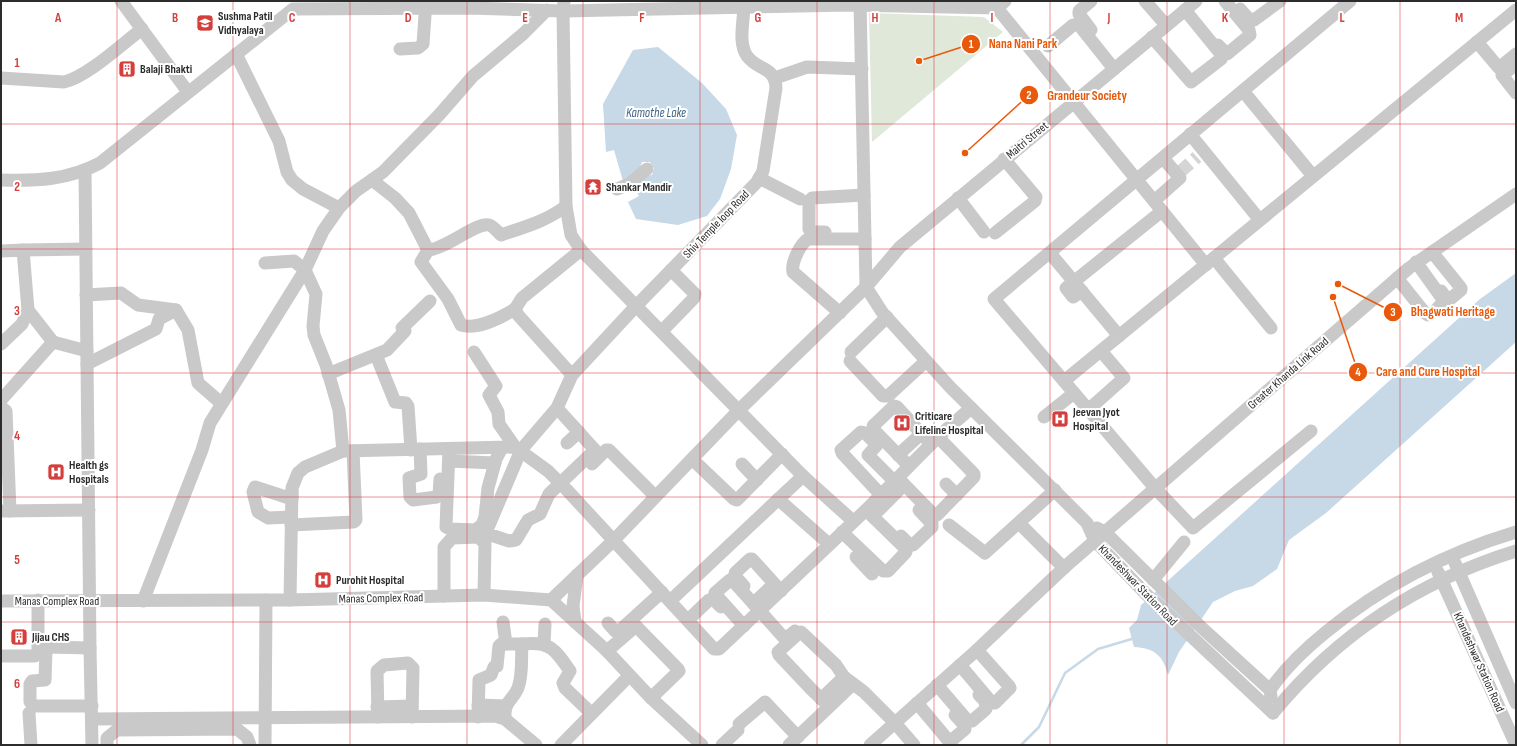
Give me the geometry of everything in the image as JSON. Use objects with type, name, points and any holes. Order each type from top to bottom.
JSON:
[{"type":"street","points":[[121,1],[188,92]]},
{"type":"street","points":[[1091,1],[1079,11],[1080,16],[1117,66]]},
{"type":"street","points":[[1145,1],[1169,23]]},
{"type":"street","points":[[1154,1],[1169,23]]},
{"type":"street","points":[[1190,6],[1227,54],[1250,37],[1250,32],[1225,1]]},
{"type":"street","points":[[1234,1],[1248,18],[1254,20],[1280,1]]},
{"type":"street","points":[[1153,175],[1165,159],[1190,134],[1350,1]]},
{"type":"street","points":[[744,3],[744,48],[747,56],[775,78],[807,66],[862,69]]},
{"type":"street","points":[[1,180],[51,179],[85,171],[100,163],[236,54],[293,5],[469,4],[547,10],[564,6],[744,3],[1001,4],[1030,50],[1136,180],[1158,206],[1271,328]]},
{"type":"street","points":[[860,3],[866,287],[887,317],[926,361],[1086,523]]},
{"type":"street","points":[[400,49],[418,48],[423,44],[426,4]]},
{"type":"street","points":[[564,6],[566,206],[572,235],[581,250],[637,305],[803,476],[853,521]]},
{"type":"street","points":[[1152,37],[1191,82],[1221,59],[1220,53],[1190,6]]},
{"type":"street","name":"Maitri Street","points":[[551,600],[613,541],[739,410],[866,287],[900,247],[1004,159],[1190,6]]},
{"type":"street","points":[[143,601],[202,450],[210,423],[221,403],[305,270],[323,231],[339,208],[372,180],[384,172],[473,76],[523,34],[547,10]]},
{"type":"street","points":[[1064,381],[1259,219],[1516,10]]},
{"type":"street","points":[[1030,50],[1068,20]]},
{"type":"street","points":[[1048,46],[1073,25],[1079,25],[1117,66]]},
{"type":"street","points":[[1,78],[64,82],[71,81],[142,29]]},
{"type":"street","points":[[1477,42],[1499,68],[1516,54]]},
{"type":"street","points":[[236,54],[279,141],[287,172],[292,180],[303,188],[339,208]]},
{"type":"street","points":[[1516,64],[1502,75],[1516,93]]},
{"type":"street","name":"Shiv Temple loop Road","points":[[560,412],[572,376],[637,305],[759,178],[763,171],[776,88],[775,78]]},
{"type":"street","points":[[1243,91],[1313,176]]},
{"type":"street","points":[[1190,134],[1200,154],[1259,219]]},
{"type":"street","points":[[958,198],[990,232],[1035,201],[1036,197],[1004,159]]},
{"type":"street","points":[[1165,159],[1136,180],[994,299],[1155,488],[1193,528],[1311,431]]},
{"type":"street","points":[[1165,159],[1180,172]]},
{"type":"street","points":[[1078,287],[1158,206],[1180,180],[1165,159]]},
{"type":"street","points":[[617,189],[629,184],[647,169]]},
{"type":"street","points":[[85,171],[92,745]]},
{"type":"street","points":[[759,178],[800,199]]},
{"type":"street","points":[[372,180],[395,198],[409,213],[428,250]]},
{"type":"street","name":"Greater Khanda Link Road","points":[[870,745],[977,650],[1064,568],[1397,278],[1516,194]]},
{"type":"street","points":[[864,195],[812,198],[809,201],[809,229],[811,232],[865,235]]},
{"type":"street","points":[[428,250],[434,250],[482,225],[490,225],[501,235],[555,214],[566,206]]},
{"type":"street","points":[[840,313],[793,272],[792,267],[803,242],[808,239],[865,235]]},
{"type":"street","points":[[1,251],[86,249]]},
{"type":"street","points":[[1,344],[22,324],[28,310],[23,250]]},
{"type":"street","points":[[428,250],[421,262],[448,298],[461,325],[466,327],[498,319],[516,309],[522,298],[581,250]]},
{"type":"street","points":[[1418,262],[1449,300],[1461,290],[1461,288],[1432,252]]},
{"type":"street","points":[[1050,253],[1119,336]]},
{"type":"street","points":[[265,263],[294,261],[305,270],[316,294],[313,326],[314,335],[339,410],[348,451],[356,520],[354,522],[291,521],[268,518],[258,512],[253,492],[255,488],[292,499]]},
{"type":"street","points":[[1397,278],[1425,313],[1428,315],[1434,312],[1443,304],[1444,301],[1418,262]]},
{"type":"street","points":[[662,331],[694,298],[695,294],[671,270]]},
{"type":"street","points":[[86,296],[121,293],[138,305],[176,310]]},
{"type":"street","points":[[328,374],[387,350],[405,331],[402,328],[430,301]]},
{"type":"street","points":[[516,309],[518,315],[572,376]]},
{"type":"street","points":[[28,310],[53,342],[87,358],[156,330],[159,319],[176,310]]},
{"type":"street","points":[[176,310],[188,330],[198,383],[221,403]]},
{"type":"street","points":[[887,317],[851,356],[883,396],[888,396],[926,361]]},
{"type":"street","points":[[1,400],[53,342]]},
{"type":"street","points":[[1088,410],[1124,378],[1101,351]]},
{"type":"street","points":[[474,352],[496,386],[489,395],[490,399],[498,412],[499,424],[513,448],[548,471],[564,487],[714,649],[719,649],[743,628],[778,587],[836,538],[853,521],[872,509],[894,481],[935,440],[971,408]]},
{"type":"street","points":[[376,355],[395,402],[406,403],[408,406],[421,474],[411,476],[410,478],[410,497],[413,500],[439,495],[446,453]]},
{"type":"street","points":[[1044,417],[1074,393]]},
{"type":"street","points":[[894,481],[934,515],[937,515],[974,477],[974,474],[935,440],[922,432],[897,407],[894,406],[873,426],[873,429],[909,466]]},
{"type":"street","points":[[1,408],[6,411],[5,511],[89,510]]},
{"type":"street","points":[[446,453],[446,527],[450,529],[475,530],[482,525],[485,517],[488,488],[495,463],[560,412]]},
{"type":"street","points":[[560,412],[595,450],[564,487]]},
{"type":"street","points":[[538,439],[560,412]]},
{"type":"street","points":[[567,443],[579,432]]},
{"type":"street","points":[[872,509],[910,545],[913,545],[932,527],[932,524],[894,481],[868,455],[877,445],[865,432],[861,432],[841,450],[842,453],[877,490]]},
{"type":"street","points":[[898,455],[922,432]]},
{"type":"street","points":[[446,453],[513,448]]},
{"type":"street","points":[[513,448],[487,530],[488,534],[509,541],[516,540],[528,520],[540,514],[549,494],[564,487],[606,450],[609,450],[655,496]]},
{"type":"street","points":[[290,600],[293,485],[298,473],[306,467],[348,451],[416,449],[446,453],[495,463]]},
{"type":"street","points":[[692,459],[734,500],[737,500],[782,454]]},
{"type":"street","points":[[742,464],[757,480]]},
{"type":"street","points":[[608,623],[616,631],[619,631],[666,597],[803,476]]},
{"type":"street","points":[[872,509],[877,490],[894,481]]},
{"type":"street","points":[[946,484],[957,495]]},
{"type":"street","points":[[949,525],[985,553],[1055,490]]},
{"type":"street","points":[[778,499],[882,571],[888,571],[906,552],[906,548],[872,509]]},
{"type":"street","points":[[1019,523],[1064,568]]},
{"type":"street","name":"Khandeshwar Station Road","points":[[1086,523],[1105,532],[1202,628],[1270,690]]},
{"type":"street","name":"Khandeshwar Station Road","points":[[1086,523],[1095,541],[1146,594],[1192,640],[1273,713]]},
{"type":"street","points":[[1273,713],[1270,690],[1278,677],[1298,657],[1339,621],[1385,589],[1433,563],[1452,554],[1516,532]]},
{"type":"street","points":[[444,596],[444,547],[452,538],[478,537],[485,543],[484,595]]},
{"type":"street","points":[[836,538],[872,574]]},
{"type":"street","points":[[1154,581],[1184,542]]},
{"type":"street","points":[[1273,713],[1310,671],[1351,635],[1395,605],[1441,579],[1516,551]]},
{"type":"street","name":"Khandeshwar Station Road","points":[[1452,554],[1516,703]]},
{"type":"street","points":[[778,587],[750,558],[734,573],[785,639],[798,628]]},
{"type":"street","name":"Khandeshwar Station Road","points":[[1433,563],[1516,745]]},
{"type":"street","points":[[575,622],[573,606],[577,575]]},
{"type":"street","points":[[743,628],[715,593],[730,580],[733,581],[760,608],[783,640],[783,643],[776,650]]},
{"type":"street","name":"Manas Complex Road","points":[[1,601],[290,600],[484,595],[551,600]]},
{"type":"street","points":[[688,620],[712,599],[743,628]]},
{"type":"street","points":[[1,656],[35,656],[38,653],[38,600]]},
{"type":"street","points":[[265,745],[261,718],[266,600]]},
{"type":"street","points":[[551,600],[605,650],[651,698],[702,745]]},
{"type":"street","points":[[503,622],[506,644]]},
{"type":"street","points":[[544,644],[545,624]]},
{"type":"street","points":[[605,650],[636,626],[678,669],[679,671],[651,698]]},
{"type":"street","points":[[825,703],[779,655],[778,652],[799,633],[802,632],[836,665],[849,681],[864,692],[895,723],[914,745]]},
{"type":"street","points":[[605,650],[614,637]]},
{"type":"street","points":[[478,711],[479,680],[491,675],[494,666],[497,666],[499,646],[501,644],[544,644],[552,649],[570,671],[563,683],[565,688],[588,706]]},
{"type":"street","points":[[92,724],[378,712],[478,711],[495,716],[505,712],[518,689],[522,644]]},
{"type":"street","points":[[90,648],[48,647],[46,649],[45,680],[32,681],[30,684],[30,702],[34,706],[92,706]]},
{"type":"street","points":[[958,667],[992,703],[995,703],[1010,688],[977,650]]},
{"type":"street","points":[[378,712],[377,671],[384,665],[408,663],[413,668],[412,712]]},
{"type":"street","points":[[935,687],[967,720],[972,721],[986,709],[985,701],[958,667]]},
{"type":"street","points":[[561,745],[588,706],[629,676]]},
{"type":"street","points":[[722,745],[765,702],[793,741],[825,703],[849,681]]},
{"type":"street","points":[[915,705],[948,740],[952,740],[965,729],[965,726],[935,687]]},
{"type":"street","points":[[915,705],[944,745]]},
{"type":"street","points":[[505,712],[536,745]]},
{"type":"street","points":[[30,713],[31,745]]},
{"type":"street","points":[[242,733],[261,718]]},
{"type":"street","points":[[92,724],[107,742],[117,730],[237,729],[248,737],[250,745]]},
{"type":"shaded area","points":[[869,13],[984,17],[1003,32],[872,142]]},
{"type":"water","name":"Kamothe Lake","points":[[658,47],[702,83],[726,109],[737,135],[731,169],[720,199],[707,216],[678,225],[636,219],[628,202],[639,196],[633,186],[643,176],[652,175],[654,168],[650,162],[642,162],[639,170],[623,181],[614,150],[606,152],[603,104],[633,50]]},
{"type":"water","points":[[1516,273],[1516,342],[1326,513],[1289,540],[1277,569],[1253,586],[1235,591],[1213,602],[1179,652],[1168,675],[1163,662],[1157,654],[1147,649],[1134,647],[1129,628],[1137,620],[1141,605],[1480,299]]},
{"type":"waterway","points":[[1021,745],[1039,727],[1065,673],[1098,649],[1135,638]]},
{"type":"tunnel","points":[[1180,172],[1197,157]]},
{"type":"place","name":"Sushma Patil Vidhyalaya","points":[[205,23]]},
{"type":"place","name":"Nana Nani Park","points":[[919,61]]},
{"type":"place","name":"Balaji Bhakti","points":[[127,69]]},
{"type":"place","name":"Grandeur Society","points":[[965,153]]},
{"type":"place","name":"Shankar Mandir","points":[[593,187]]},
{"type":"place","name":"Bhagwati Heritage","points":[[1338,284]]},
{"type":"place","name":"Care and Cure Hospital","points":[[1333,297]]},
{"type":"place","name":"Jeevan Jyot Hospital","points":[[1060,419]]},
{"type":"place","name":"Criticare Lifeline Hospital","points":[[902,423]]},
{"type":"place","name":"Health gs Hospitals","points":[[56,472]]},
{"type":"place","name":"Purohit Hospital","points":[[323,580]]},
{"type":"place","name":"Jijau CHS","points":[[19,637]]}]
